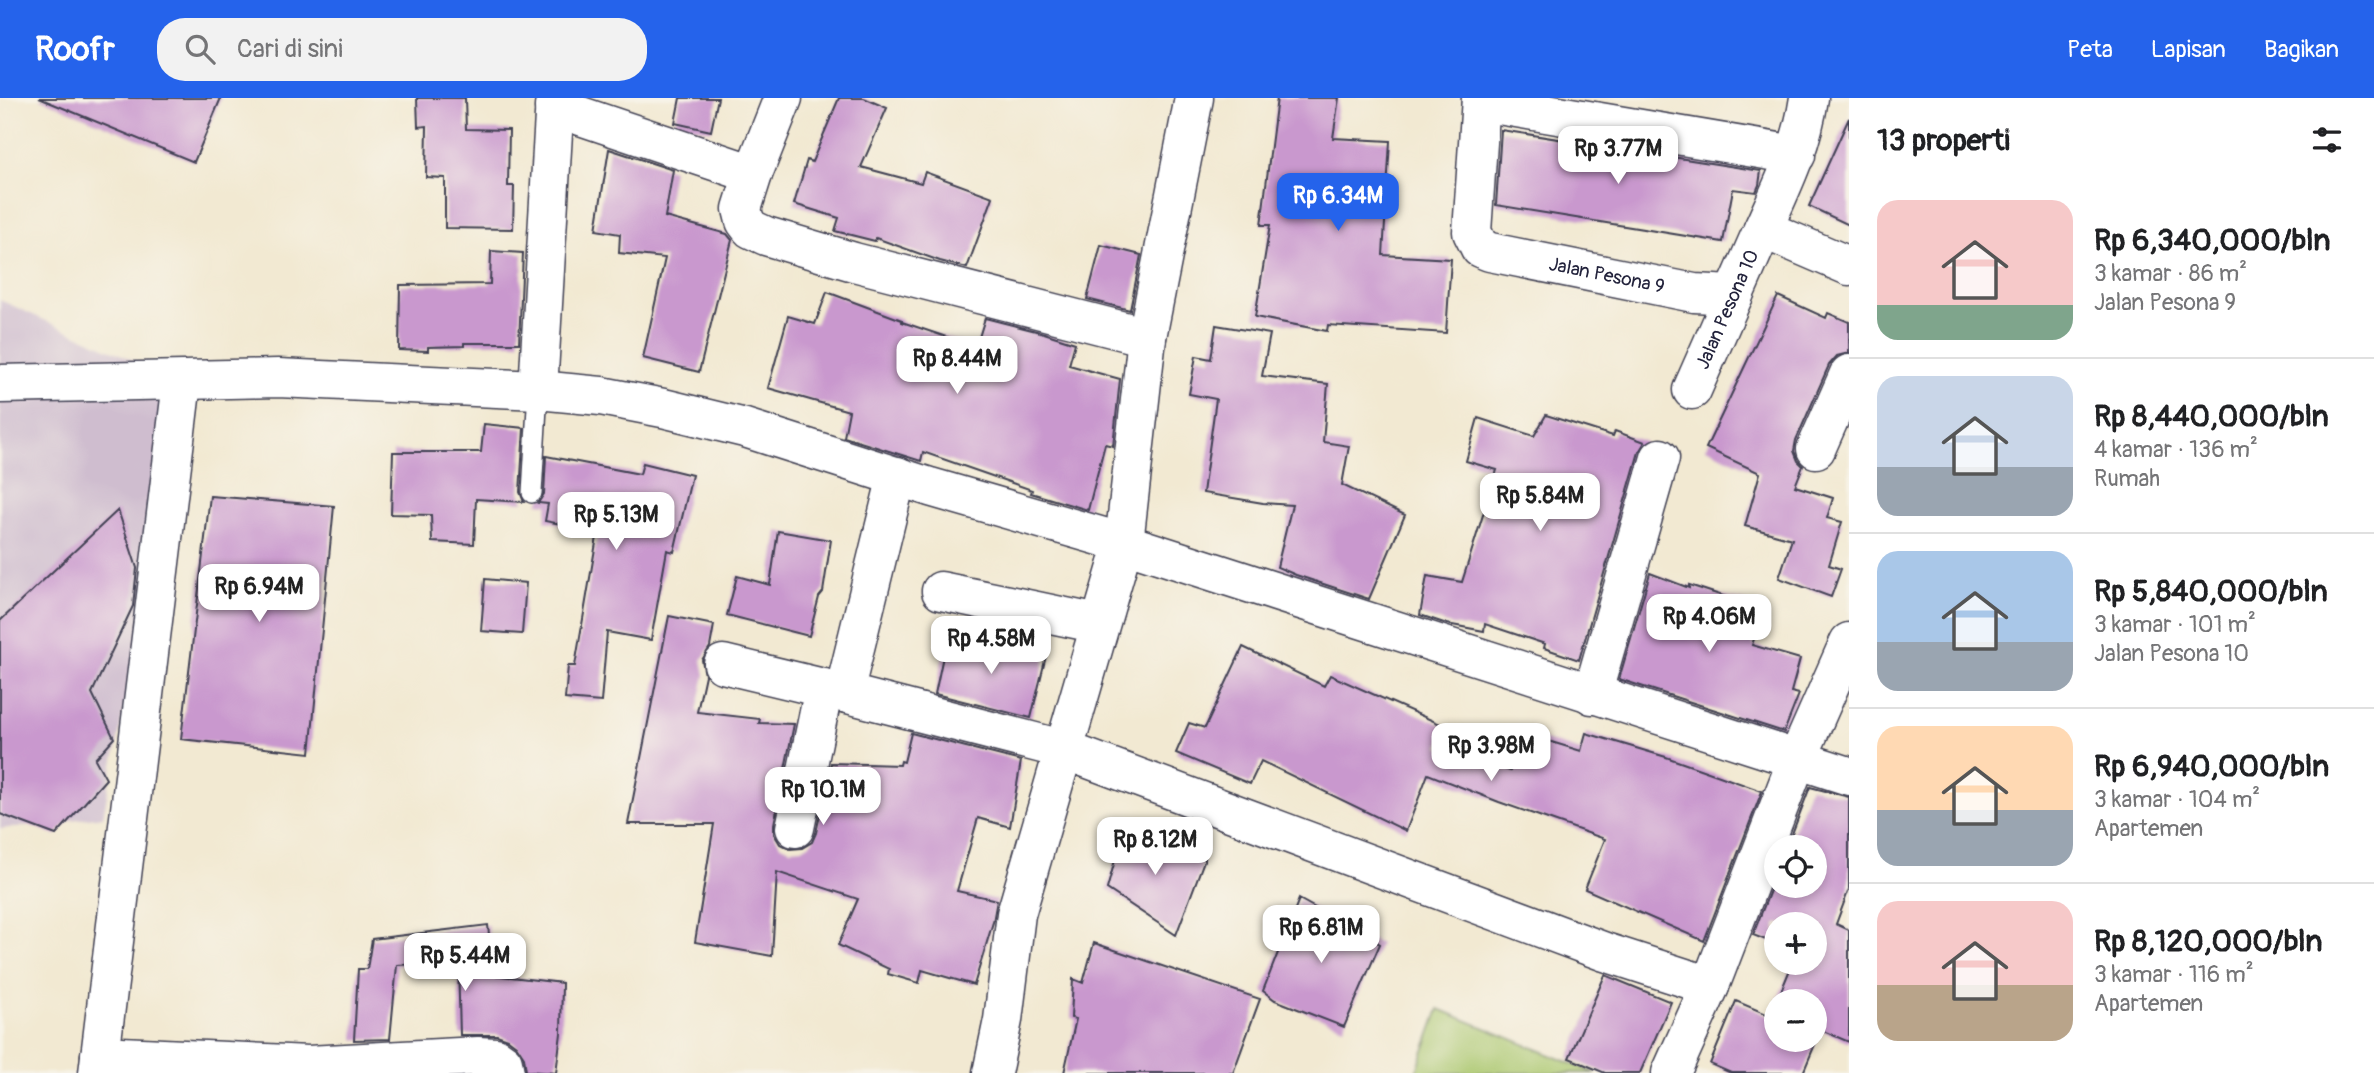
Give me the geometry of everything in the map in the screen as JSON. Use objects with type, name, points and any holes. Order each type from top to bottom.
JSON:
[{"type":"street","points":[[783,98],[742,209],[745,221],[751,229],[853,262],[1147,337]]},
{"type":"street","points":[[992,1073],[1003,1020],[1016,914],[1124,543],[1147,337],[1194,98]]},
{"type":"street","name":"Jalan Pesona 10","points":[[1692,390],[1796,155],[1809,98]]},
{"type":"street","points":[[1481,100],[1796,155]]},
{"type":"street","name":"Jalan Pesona 9","points":[[1481,100],[1472,232],[1480,248],[1694,293],[1734,295]]},
{"type":"street","points":[[538,390],[554,103],[753,174]]},
{"type":"street","points":[[1763,229],[1849,266]]},
{"type":"street","points":[[1816,449],[1849,374]]},
{"type":"street","points":[[0,384],[278,378],[538,390],[601,396],[663,408],[745,428],[1124,543],[1592,695],[1849,775]]},
{"type":"street","points":[[182,382],[99,1064],[308,1065],[478,1056],[496,1058],[503,1062],[505,1073]]},
{"type":"street","points":[[1592,695],[1660,457]]},
{"type":"street","points":[[795,828],[897,476]]},
{"type":"street","points":[[942,591],[1100,624]]},
{"type":"street","points":[[1671,1073],[1710,986],[1797,760],[1849,642]]},
{"type":"street","points":[[723,664],[1062,749],[1605,952],[1710,986]]},
{"type":"lane","points":[[532,493],[538,390]]},
{"type":"shaded area","points":[[0,300],[182,382],[171,470],[103,816],[0,829]]},
{"type":"green space","points":[[1439,1009],[1595,1073],[1416,1073]]},
{"type":"building","points":[[39,98],[221,98],[194,162]]},
{"type":"building","points":[[417,98],[465,98],[466,129],[509,130],[508,186],[514,186],[513,229],[445,228],[445,178],[426,177],[427,126],[418,127]]},
{"type":"building","points":[[680,98],[718,98],[711,131],[675,123]]},
{"type":"building","points":[[839,98],[864,98],[887,108],[861,167],[921,183],[925,172],[993,197],[967,268],[876,238],[875,241],[835,231],[839,218],[794,204],[807,160],[812,162]]},
{"type":"building","points":[[1277,98],[1339,98],[1333,138],[1390,141],[1383,255],[1451,259],[1446,333],[1328,325],[1327,331],[1255,317],[1270,225],[1261,225]]},
{"type":"building","points":[[1849,118],[1849,225],[1809,206]]},
{"type":"building","points":[[1501,130],[1761,171],[1759,185],[1756,192],[1733,189],[1723,242],[1496,205]]},
{"type":"building","points":[[609,149],[673,170],[665,217],[727,234],[732,240],[699,372],[643,358],[665,258],[619,253],[620,234],[596,230]]},
{"type":"building","points":[[1101,245],[1141,255],[1130,310],[1087,299]]},
{"type":"building","points":[[491,251],[523,253],[519,343],[464,343],[464,346],[428,347],[428,351],[399,350],[400,285],[490,284]]},
{"type":"building","points":[[827,292],[902,322],[976,347],[985,318],[1044,333],[1075,343],[1069,365],[1120,379],[1113,446],[1105,444],[1088,510],[1031,493],[1032,490],[923,452],[921,461],[844,437],[849,411],[768,388],[788,316],[815,324]]},
{"type":"building","points":[[1778,296],[1826,318],[1828,313],[1849,322],[1849,353],[1837,356],[1829,365],[1796,440],[1794,451],[1803,466],[1795,486],[1833,498],[1827,518],[1842,522],[1829,565],[1841,569],[1831,597],[1779,578],[1792,539],[1745,526],[1760,473],[1706,448]]},
{"type":"building","points":[[1216,325],[1270,334],[1262,376],[1328,384],[1323,442],[1349,446],[1342,485],[1405,515],[1369,599],[1277,567],[1292,505],[1203,493],[1216,399],[1189,394],[1196,356],[1211,359]]},
{"type":"building","points":[[1546,415],[1613,436],[1615,431],[1645,442],[1639,452],[1579,660],[1544,648],[1545,644],[1485,624],[1484,631],[1447,624],[1420,615],[1427,576],[1462,582],[1497,470],[1466,461],[1478,418],[1534,436]]},
{"type":"building","points":[[484,424],[524,428],[520,492],[524,502],[476,499],[474,544],[432,542],[431,515],[391,514],[393,452],[481,452]]},
{"type":"building","points":[[546,456],[640,474],[643,463],[692,475],[674,552],[667,550],[651,640],[607,632],[601,702],[565,699],[568,666],[575,666],[598,531],[545,521],[548,504],[538,503],[544,494]]},
{"type":"building","points":[[210,496],[334,506],[310,753],[181,739]]},
{"type":"building","points":[[118,510],[137,568],[133,606],[92,693],[114,738],[95,759],[106,779],[56,835],[0,814],[0,621]]},
{"type":"building","points":[[778,531],[831,540],[823,592],[819,597],[809,636],[727,615],[737,576],[770,585]]},
{"type":"building","points":[[1650,573],[1689,588],[1689,585],[1765,606],[1752,645],[1800,659],[1791,692],[1799,694],[1784,732],[1619,679]]},
{"type":"building","points":[[485,579],[526,583],[522,634],[481,631]]},
{"type":"building","points":[[669,616],[714,625],[710,647],[702,660],[705,675],[697,712],[760,719],[759,723],[794,724],[774,824],[774,834],[780,844],[790,849],[802,848],[812,842],[831,763],[900,765],[901,761],[904,762],[911,733],[1021,761],[1010,827],[978,818],[957,891],[997,900],[974,985],[922,970],[919,983],[888,974],[889,969],[838,945],[858,899],[777,872],[772,956],[695,942],[714,824],[628,824]]},
{"type":"building","points":[[947,637],[998,648],[999,644],[1046,656],[1031,718],[935,694]]},
{"type":"building","points":[[1243,647],[1324,686],[1330,675],[1447,727],[1439,747],[1510,771],[1522,733],[1581,751],[1586,733],[1666,757],[1762,791],[1704,941],[1585,889],[1605,839],[1428,774],[1406,831],[1261,761],[1250,784],[1176,753],[1189,723],[1205,728]]},
{"type":"building","points":[[1810,787],[1849,797],[1849,889],[1836,924],[1849,930],[1849,1042],[1827,1033],[1827,989],[1782,989],[1788,975],[1827,975],[1827,912],[1764,912],[1764,939],[1753,935],[1767,898],[1827,898],[1827,835],[1792,835]]},
{"type":"building","points":[[1124,828],[1205,858],[1176,935],[1107,889]]},
{"type":"building","points":[[1299,899],[1380,944],[1344,1027],[1275,1000],[1263,991]]},
{"type":"building","points":[[488,925],[493,975],[562,983],[561,1033],[556,1073],[526,1071],[524,1057],[508,1039],[497,1035],[460,1035],[458,962],[397,965],[390,1039],[354,1040],[358,969],[367,969],[372,939]]},
{"type":"building","points":[[1094,943],[1260,999],[1233,1073],[1064,1073],[1076,1019],[1071,1018],[1073,979],[1083,983]]},
{"type":"building","points":[[1605,975],[1671,1002],[1640,1073],[1605,1073],[1569,1058]]},
{"type":"building","points":[[1736,1001],[1764,1013],[1764,1052],[1812,1052],[1803,1073],[1731,1073],[1710,1064]]}]
